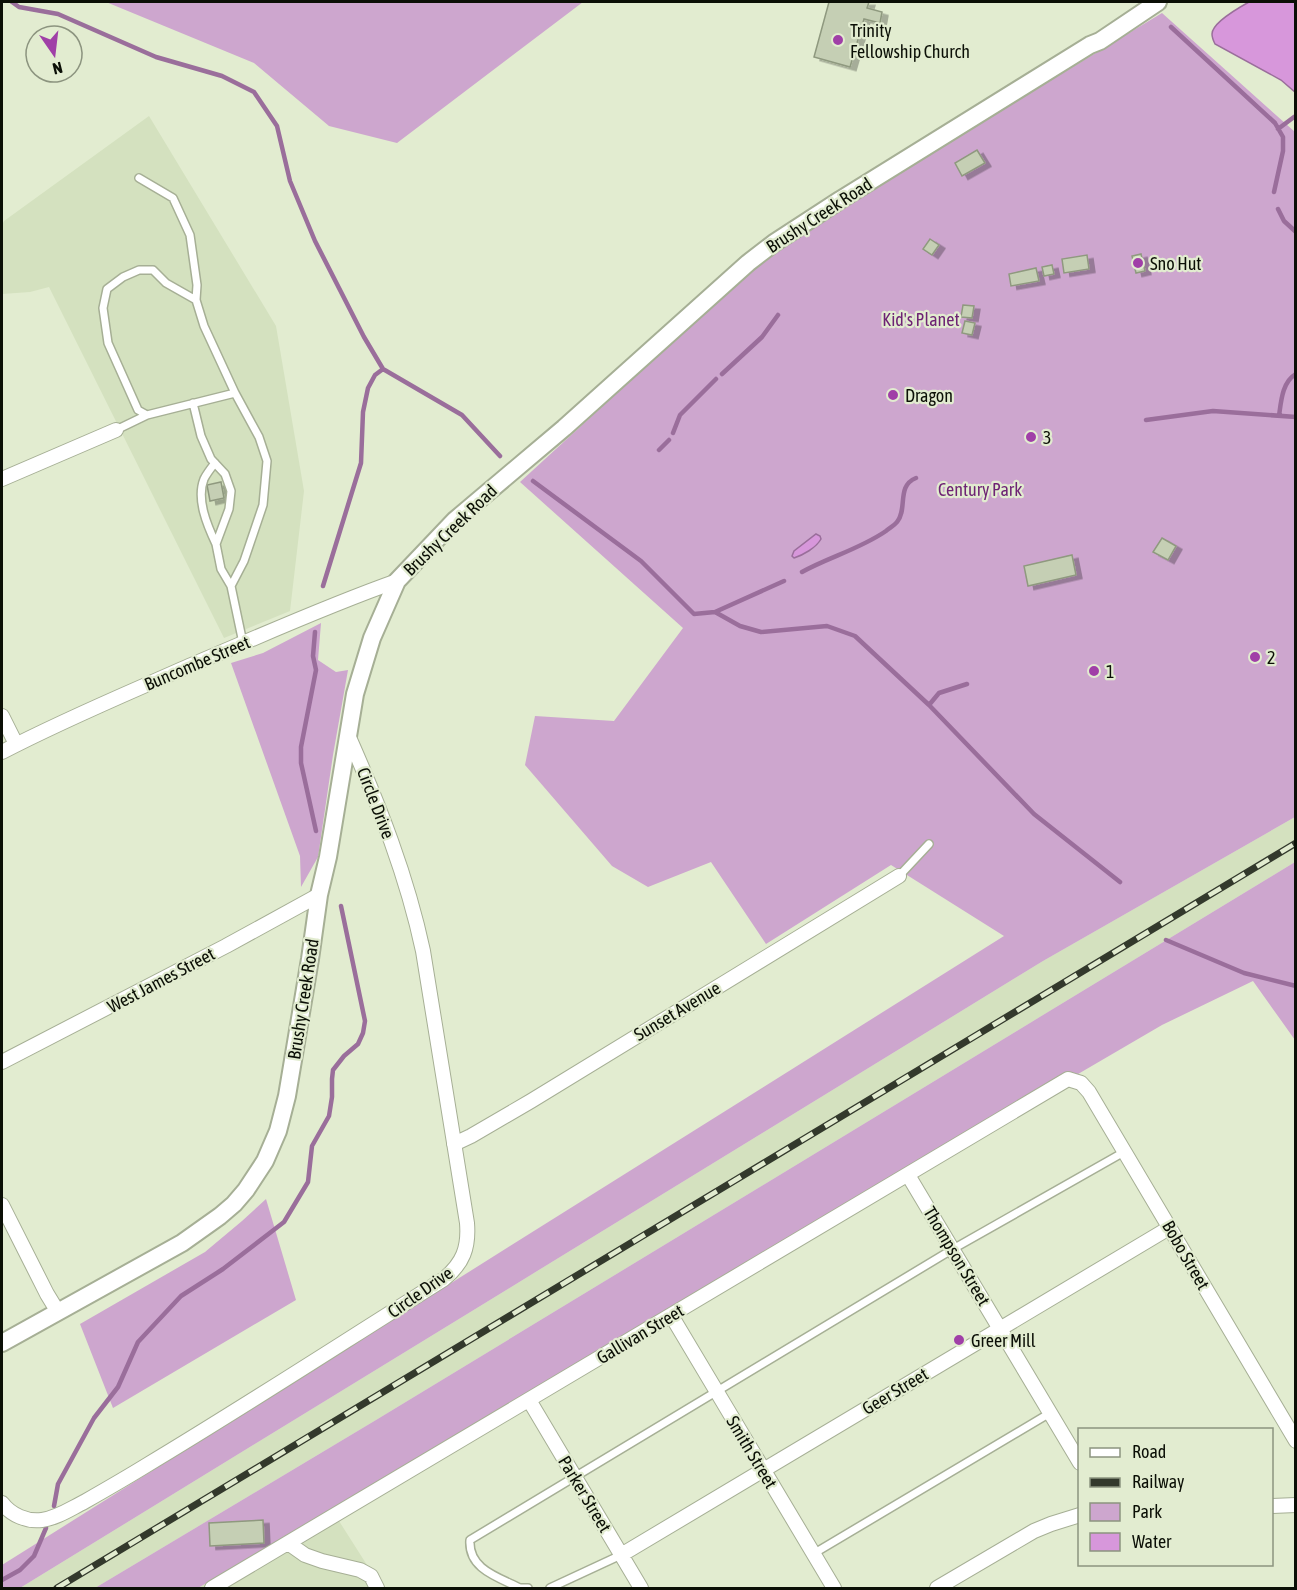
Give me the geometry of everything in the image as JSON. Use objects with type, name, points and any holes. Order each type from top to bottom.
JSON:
[{"type":"street","name":"Brushy Creek Road","points":[[2,1343],[182,1243],[234,1204],[265,1161],[278,1131],[287,1096],[319,895],[328,856],[355,694],[365,656],[397,581],[455,520],[564,428],[737,273],[774,243],[1158,2]]},
{"type":"street","points":[[2,479],[116,430]]},
{"type":"street","name":"Buncombe Street","points":[[2,752],[99,705],[342,601],[397,581]]},
{"type":"street","points":[[2,716],[16,744]]},
{"type":"street","name":"Circle Drive","points":[[2,1503],[9,1511],[30,1520],[60,1515],[173,1449],[444,1279],[460,1263],[468,1236],[467,1223],[415,913],[373,790],[348,735]]},
{"type":"street","name":"Sunset Avenue","points":[[454,1144],[531,1101],[899,876]]},
{"type":"street","name":"West James Street","points":[[2,1062],[206,957],[319,895]]},
{"type":"street","name":"Bobo Street","points":[[1068,1079],[1081,1083],[1089,1092],[1296,1441]]},
{"type":"street","name":"Gallivan Street","points":[[212,1588],[1068,1079]]},
{"type":"street","name":"Thompson Street","points":[[908,1174],[1078,1460]]},
{"type":"street","points":[[2,1205],[58,1312]]},
{"type":"street","name":"Geer Street","points":[[621,1555],[1169,1228]]},
{"type":"street","name":"Smith Street","points":[[671,1315],[834,1588]]},
{"type":"street","name":"Parker Street","points":[[529,1400],[641,1588]]},
{"type":"street","points":[[1273,1506],[1296,1505]]},
{"type":"street","points":[[937,1588],[1034,1531],[1078,1516]]},
{"type":"street","points":[[288,1543],[305,1555],[360,1570],[371,1576],[376,1588]]},
{"type":"lane","points":[[139,178],[172,198],[190,235],[197,285],[196,300],[204,326],[235,393],[259,437],[267,461],[263,505],[244,561],[231,586]]},
{"type":"lane","points":[[147,415],[138,410],[108,343],[103,308],[107,289],[123,277],[139,270],[153,270],[166,283],[196,300]]},
{"type":"lane","points":[[116,430],[147,415],[235,393]]},
{"type":"lane","points":[[193,403],[201,436],[211,459],[225,474],[231,491],[229,509],[216,544]]},
{"type":"lane","points":[[215,463],[205,476],[202,486],[203,506],[207,525],[216,544],[220,569],[231,586],[243,643]]},
{"type":"lane","points":[[899,876],[929,844]]},
{"type":"lane","points":[[528,1588],[520,1588],[477,1566],[469,1549],[470,1540],[953,1249],[1124,1152]]},
{"type":"lane","points":[[813,1554],[1050,1413]]},
{"type":"lane","points":[[550,1588],[621,1555]]},
{"type":"shaded area","points":[[149,116],[276,326],[304,491],[290,611],[224,638],[49,287],[30,292],[2,294],[2,225],[4,221]]},
{"type":"shaded area","points":[[1295,817],[1295,862],[376,1420],[95,1588],[20,1588],[1043,961]]},
{"type":"shaded area","points":[[332,1510],[367,1565],[373,1588],[198,1588]]},
{"type":"green space","points":[[106,2],[583,2],[397,143],[329,126],[254,63]]},
{"type":"green space","name":"Century Park","points":[[1162,13],[1295,132],[1295,817],[1043,961],[20,1588],[2,1588],[2,1565],[1004,936],[891,865],[766,944],[711,862],[648,887],[612,866],[525,765],[535,716],[614,721],[683,628],[520,482],[798,227],[849,202]]},
{"type":"green space","points":[[321,623],[318,660],[336,672],[348,670],[318,857],[301,887],[300,856],[231,663],[263,653]]},
{"type":"green space","points":[[1295,862],[1295,1040],[1253,981],[1162,1025],[198,1588],[95,1588],[376,1420]]},
{"type":"green space","points":[[266,1199],[296,1300],[113,1408],[80,1324],[205,1252]]},
{"type":"water","points":[[1249,2],[1295,2],[1295,92],[1281,80],[1215,44],[1212,34],[1217,25]]},
{"type":"water","points":[[816,534],[821,539],[816,545],[801,555],[794,558],[792,556],[794,551]]},
{"type":"building","name":"Trinity Fellowship Church","points":[[829,2],[869,2],[867,8],[882,12],[880,23],[864,19],[850,67],[814,57]]},
{"type":"building","points":[[977,150],[985,163],[962,176],[955,163]]},
{"type":"building","points":[[930,239],[939,245],[932,255],[923,249]]},
{"type":"building","name":"Sno Hut","points":[[1141,254],[1145,271],[1136,273],[1132,256]]},
{"type":"building","points":[[1087,255],[1089,269],[1064,273],[1062,259]]},
{"type":"building","points":[[1052,265],[1054,274],[1044,276],[1042,267]]},
{"type":"building","points":[[1036,268],[1039,281],[1011,286],[1009,274]]},
{"type":"building","points":[[963,305],[974,306],[972,318],[961,317]]},
{"type":"building","points":[[965,321],[975,323],[972,335],[962,333]]},
{"type":"building","points":[[221,482],[224,498],[210,501],[207,485]]},
{"type":"building","points":[[1162,538],[1176,546],[1168,560],[1153,552]]},
{"type":"building","points":[[1072,555],[1076,575],[1028,586],[1024,566]]},
{"type":"building","points":[[263,1520],[264,1543],[210,1546],[209,1523]]},
{"type":"waterway","points":[[12,2],[19,7],[58,14],[156,57],[222,76],[254,92],[277,126],[290,181],[315,241],[383,369],[462,415],[500,456]]},
{"type":"waterway","points":[[1171,27],[1275,123],[1283,137],[1283,151],[1274,192]]},
{"type":"waterway","points":[[1278,129],[1294,117]]},
{"type":"waterway","points":[[1278,209],[1284,221],[1296,232]]},
{"type":"waterway","points":[[722,374],[762,337],[778,315]]},
{"type":"waterway","points":[[323,586],[361,463],[363,412],[368,388],[375,375],[383,369]]},
{"type":"waterway","points":[[1279,416],[1285,387],[1296,374]]},
{"type":"waterway","points":[[673,433],[680,415],[716,379]]},
{"type":"waterway","points":[[1146,420],[1213,411],[1296,417]]},
{"type":"waterway","points":[[659,450],[669,440]]},
{"type":"waterway","points":[[802,572],[866,543],[894,525],[902,511],[906,486],[916,478]]},
{"type":"waterway","points":[[533,481],[641,561],[694,614],[715,612],[740,626],[761,632],[827,626],[855,636],[929,705],[1034,814],[1120,882]]},
{"type":"waterway","points":[[715,612],[784,581]]},
{"type":"waterway","points":[[315,632],[313,656],[316,670],[301,747],[301,763],[316,831]]},
{"type":"waterway","points":[[929,705],[939,693],[967,684]]},
{"type":"waterway","points":[[54,1506],[58,1484],[94,1418],[118,1387],[138,1342],[181,1296],[223,1269],[284,1222],[308,1182],[312,1146],[329,1116],[333,1070],[358,1044],[365,1021],[341,906]]},
{"type":"waterway","points":[[1166,940],[1244,973],[1296,986]]},
{"type":"waterway","points":[[2,1580],[20,1570],[34,1556],[46,1528]]},
{"type":"railway","points":[[57,1588],[1296,843]]},
{"type":"place","name":"Trinity Fellowship Church","points":[[838,40]]},
{"type":"place","name":"Sno Hut","points":[[1138,263]]},
{"type":"place","name":"Dragon","points":[[893,395]]},
{"type":"place","name":"3","points":[[1031,437]]},
{"type":"place","name":"2","points":[[1255,657]]},
{"type":"place","name":"1","points":[[1094,671]]},
{"type":"place","name":"Greer Mill","points":[[959,1340]]},
{"type":"park label","name":"Kid's Planet","points":[[921,319]]}]
